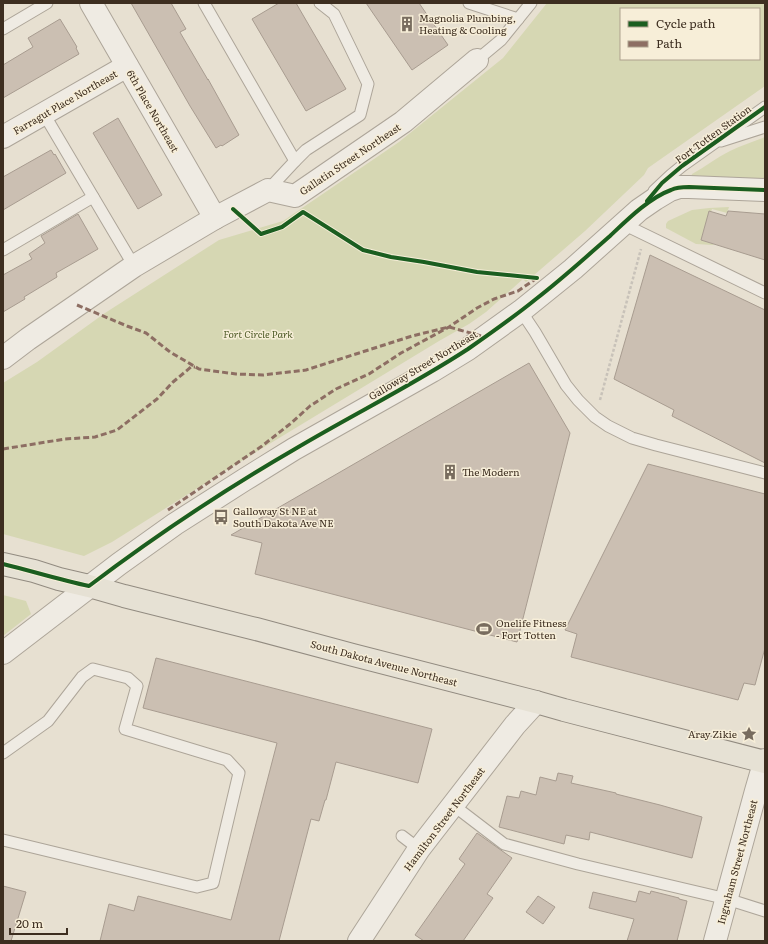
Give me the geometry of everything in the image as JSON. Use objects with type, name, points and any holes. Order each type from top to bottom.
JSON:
[{"type":"main road","name":"South Dakota Avenue Northeast","points":[[3,564],[765,761]]},
{"type":"street","name":"6th Place Northeast","points":[[91,3],[127,66],[224,213]]},
{"type":"street","name":"Gallatin Street Northeast","points":[[268,190],[295,196],[403,122],[477,60]]},
{"type":"street","name":"Farragut Place Northeast","points":[[3,137],[127,66]]},
{"type":"street","name":"Galloway Street Northeast","points":[[3,653],[119,564],[175,524],[294,449],[468,349],[520,311],[573,269],[639,210],[662,194],[679,187],[765,190]]},
{"type":"street","points":[[3,358],[134,266],[224,213],[268,190]]},
{"type":"street","name":"Hamilton Street Northeast","points":[[359,941],[411,842],[453,805],[515,725],[536,702]]},
{"type":"street","name":"Ingraham Street Northeast","points":[[715,941],[765,761]]},
{"type":"lane","points":[[3,29],[48,3]]},
{"type":"lane","points":[[204,3],[295,161]]},
{"type":"lane","points":[[268,190],[306,150],[360,115],[368,84],[334,14],[320,3]]},
{"type":"lane","points":[[469,3],[518,19]]},
{"type":"lane","name":"Gallatin Street Northeast","points":[[477,60],[501,40],[531,3]]},
{"type":"lane","name":"Fort Totten Station","points":[[639,210],[671,175],[765,106]]},
{"type":"lane","points":[[44,114],[134,266]]},
{"type":"lane","name":"Fort Totten Station","points":[[711,145],[765,127]]},
{"type":"lane","points":[[3,250],[93,197]]},
{"type":"lane","points":[[623,224],[765,293]]},
{"type":"lane","points":[[520,311],[535,332],[566,385],[595,417],[608,426],[632,438],[765,473]]},
{"type":"lane","points":[[3,753],[48,721],[82,677],[92,669],[128,678],[137,686],[125,729],[227,760],[239,773],[213,882],[197,887],[3,840]]},
{"type":"lane","points":[[453,805],[504,844],[578,864],[727,899],[765,911]]},
{"type":"path","points":[[303,212],[363,250],[391,257],[477,272],[530,278]]},
{"type":"path","points":[[224,213],[261,234],[282,227],[298,215]]},
{"type":"path","points":[[595,417],[641,249],[636,247]]},
{"type":"green space","name":"Fort Circle Park","points":[[547,3],[765,3],[765,86],[648,168],[644,175],[585,231],[526,282],[523,279],[486,312],[469,324],[220,474],[112,542],[84,556],[3,534],[3,383],[37,362],[105,313],[219,240],[283,221],[399,142],[503,58]]},
{"type":"green space","points":[[765,137],[765,182],[691,178],[692,174],[725,154],[738,147]]},
{"type":"green space","points":[[729,207],[727,213],[712,209],[711,212],[709,212],[701,240],[714,244],[713,245],[696,244],[666,228],[668,221],[692,210]]},
{"type":"green space","points":[[3,595],[26,601],[31,614],[3,636]]},
{"type":"building","points":[[131,3],[171,3],[186,29],[180,32],[181,34],[239,135],[222,146],[221,145],[216,148]]},
{"type":"building","points":[[279,3],[296,3],[346,89],[306,111],[252,19]]},
{"type":"building","name":"Magnolia Plumbing, Heating & Cooling","points":[[366,3],[419,3],[448,45],[412,70]]},
{"type":"building","points":[[60,19],[77,47],[76,48],[79,54],[3,98],[3,65],[33,47],[28,38]]},
{"type":"building","points":[[118,118],[162,195],[138,209],[93,133]]},
{"type":"building","points":[[51,150],[66,173],[3,210],[3,177]]},
{"type":"building","points":[[709,211],[726,216],[728,211],[765,214],[765,260],[701,240]]},
{"type":"building","points":[[78,214],[98,249],[56,273],[57,277],[3,312],[3,275],[32,259],[29,254],[45,243],[41,236]]},
{"type":"building","points":[[650,255],[765,310],[765,463],[672,416],[674,410],[614,379]]},
{"type":"building","name":"The Modern","points":[[529,363],[570,433],[517,642],[255,574],[262,543],[231,535]]},
{"type":"building","points":[[648,464],[765,494],[765,648],[755,685],[744,683],[738,700],[571,657],[577,634],[565,630]]},
{"type":"building","points":[[156,658],[432,729],[418,783],[336,762],[319,821],[311,819],[279,941],[100,941],[109,904],[134,911],[138,896],[231,920],[277,743],[143,708]]},
{"type":"building","points":[[558,773],[573,776],[571,783],[616,793],[702,817],[692,858],[590,832],[589,840],[566,835],[564,844],[499,827],[507,796],[519,798],[521,791],[536,795],[540,777],[556,781]]},
{"type":"building","points":[[477,833],[512,858],[487,894],[493,898],[463,941],[424,941],[415,935],[465,864],[459,859]]},
{"type":"building","points":[[3,886],[26,892],[11,941],[3,941]]},
{"type":"building","points":[[639,891],[650,894],[651,891],[687,901],[677,941],[627,941],[634,919],[589,908],[593,892],[636,902]]},
{"type":"building","points":[[538,896],[555,907],[543,924],[526,912]]},
{"type":"marked path","points":[[168,510],[262,446],[310,406],[336,389],[369,374],[401,353],[449,327],[477,308],[494,299],[518,291],[537,278]]},
{"type":"marked path","points":[[77,305],[146,333],[170,352],[199,369],[236,374],[263,375],[306,370],[412,336],[449,327],[485,337]]},
{"type":"marked path","points":[[3,449],[65,439],[95,437],[117,430],[157,399],[173,382],[191,367],[195,367]]},
{"type":"cycle path","points":[[647,201],[662,183],[682,166],[765,107]]},
{"type":"cycle path","points":[[3,564],[89,586],[164,531],[216,497],[317,436],[426,375],[468,349],[511,319],[546,291],[655,198],[673,189],[682,187],[765,190]]},
{"type":"cycle path","points":[[233,209],[261,234],[282,227],[303,212],[363,250],[391,257],[477,272],[537,278]]},
{"type":"place","name":"Magnolia Plumbing, Heating & Cooling","points":[[407,24]]},
{"type":"place","name":"The Modern","points":[[450,472]]},
{"type":"place","name":"Galloway St NE at South Dakota Ave NE","points":[[221,517]]},
{"type":"place","name":"Onelife Fitness - Fort Totten","points":[[484,629]]},
{"type":"place","name":"Aray Zikie","points":[[749,734]]}]
